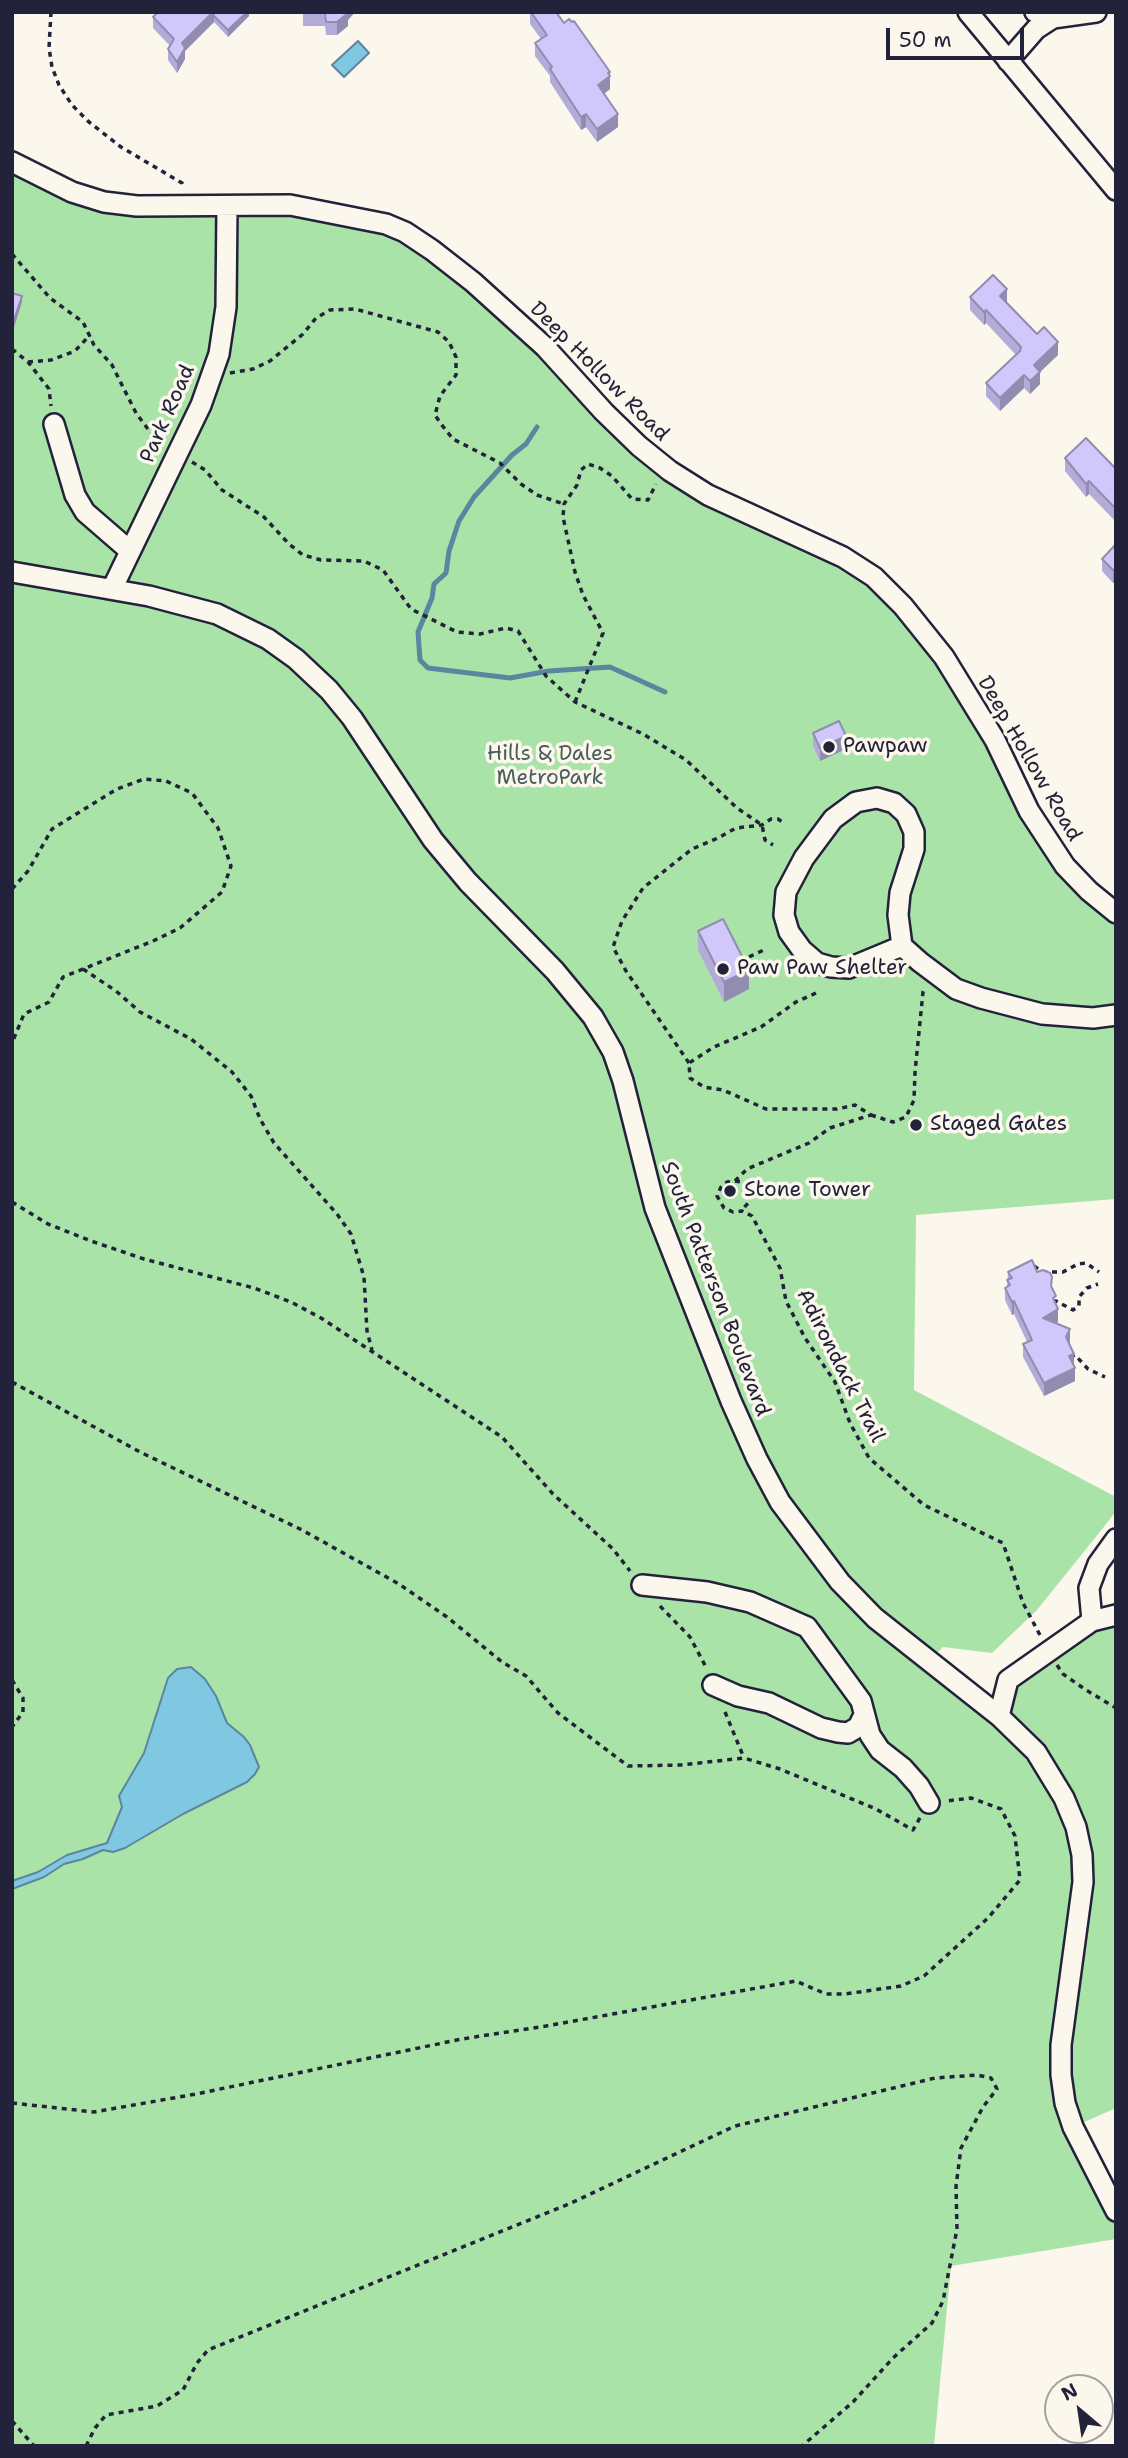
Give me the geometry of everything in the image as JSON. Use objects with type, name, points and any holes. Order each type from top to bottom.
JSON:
[{"type":"street","points":[[968,12],[1116,190]]},
{"type":"street","points":[[1008,61],[1036,29],[1044,15],[1096,12]]},
{"type":"street","name":"Deep Hollow Road","points":[[12,162],[72,192],[104,202],[137,206],[290,205],[386,224],[405,232],[446,260],[504,310],[553,355],[604,412],[662,464],[708,495],[843,557],[874,577],[904,606],[937,648],[979,711],[1029,811],[1049,844],[1081,883],[1116,913]]},
{"type":"street","name":"Park Road","points":[[112,589],[201,405],[219,354],[226,307],[227,206]]},
{"type":"street","points":[[54,424],[75,495],[85,512],[130,551]]},
{"type":"street","name":"South Patterson Boulevard","points":[[12,572],[149,596],[217,614],[268,639],[296,659],[329,690],[352,718],[433,840],[468,882],[541,956],[593,1017],[613,1052],[623,1081],[655,1208],[731,1401],[780,1502],[822,1561],[875,1618],[999,1716],[1035,1752],[1064,1798],[1076,1827],[1082,1855],[1083,1882],[1061,2045],[1061,2075],[1065,2103],[1073,2127],[1116,2211]]},
{"type":"street","points":[[902,946],[849,968],[831,967],[817,963],[802,950],[789,932],[784,915],[786,892],[804,858],[833,819],[856,802],[877,798],[894,803],[906,814],[914,832],[914,849],[900,892],[898,915],[902,946],[956,989],[981,999],[1042,1014],[1093,1018],[1116,1015]]},
{"type":"street","points":[[1092,1621],[1089,1588],[1098,1564],[1116,1539]]},
{"type":"street","points":[[642,1585],[707,1591],[750,1602],[807,1627],[861,1701],[870,1735],[880,1750],[903,1768],[919,1786],[929,1803]]},
{"type":"street","points":[[999,1716],[1007,1680],[1092,1621],[1116,1615]]},
{"type":"street","points":[[713,1685],[738,1696],[769,1703],[821,1728],[838,1732],[848,1733],[858,1727],[864,1715]]},
{"type":"path","points":[[51,12],[49,48],[52,66],[59,86],[72,106],[121,147],[182,183],[187,195],[186,205]]},
{"type":"path","points":[[12,254],[50,298],[83,323],[94,345],[112,365],[136,413],[156,440],[205,470],[222,490],[264,517],[303,555],[321,560],[364,561],[383,570],[411,609],[457,632],[480,634],[506,628],[518,631],[546,677],[575,702],[643,734],[686,760],[737,808],[762,825],[765,840],[773,845]]},
{"type":"path","points":[[211,377],[253,369],[270,361],[303,334],[316,318],[330,310],[355,309],[438,332],[449,342],[456,357],[456,375],[440,396],[435,415],[453,439],[500,463],[521,484],[537,495],[564,504]]},
{"type":"path","points":[[28,362],[45,362],[75,351],[90,335]]},
{"type":"path","points":[[12,349],[28,362],[49,389],[54,424]]},
{"type":"path","points":[[575,702],[603,633],[583,595],[575,572],[562,517],[564,504],[577,485],[581,470],[588,464],[612,476],[632,499],[648,500],[662,464]]},
{"type":"path","points":[[12,889],[28,871],[52,829],[117,789],[144,779],[166,781],[192,793],[218,828],[231,866],[222,892],[180,928],[64,977],[49,1002],[24,1014],[12,1043]]},
{"type":"path","points":[[785,824],[778,819],[771,819],[762,825],[736,828],[692,849],[643,888],[622,921],[613,947],[626,971],[689,1063],[690,1078],[705,1087],[723,1090],[766,1109],[836,1109],[855,1105],[871,1115],[893,1122],[906,1117],[914,1100],[923,992],[934,972]]},
{"type":"path","points":[[740,961],[766,949]]},
{"type":"path","points":[[83,969],[116,991],[140,1012],[191,1039],[232,1072],[251,1096],[274,1143],[337,1214],[351,1234],[364,1277],[367,1331],[372,1352]]},
{"type":"path","points":[[689,1063],[714,1047],[761,1027],[796,1002],[816,993]]},
{"type":"path","points":[[734,1181],[747,1169],[809,1143],[830,1128],[871,1115]]},
{"type":"path","points":[[734,1181],[741,1182],[748,1193],[749,1202],[742,1211]]},
{"type":"path","name":"Adirondack Trail","points":[[734,1181],[720,1187],[718,1196],[724,1208],[752,1216],[779,1268],[786,1301],[805,1338],[835,1382],[850,1423],[869,1458],[925,1505],[1003,1543],[1023,1603],[1063,1674],[1116,1708]]},
{"type":"path","points":[[12,1202],[48,1224],[91,1241],[144,1259],[254,1288],[290,1302],[321,1318],[502,1437],[553,1494],[613,1549],[668,1616],[690,1637],[744,1759]]},
{"type":"path","points":[[1034,1266],[1042,1272],[1063,1272],[1086,1263],[1099,1272]]},
{"type":"path","points":[[1053,1302],[1064,1304],[1073,1310],[1079,1306],[1079,1297],[1098,1284]]},
{"type":"path","points":[[1069,1358],[1075,1355],[1088,1368],[1105,1377]]},
{"type":"path","points":[[12,1382],[140,1452],[302,1530],[399,1584],[447,1617],[502,1662],[526,1676],[558,1713],[628,1766],[681,1765],[744,1759],[780,1769],[876,1809],[913,1830],[929,1803],[971,1798],[1002,1809],[1015,1836],[1020,1880],[988,1918],[924,1976],[901,1986],[826,1994],[796,1981],[462,2039],[196,2094],[94,2112],[12,2103]]},
{"type":"path","points":[[12,1680],[23,1698],[23,1712],[12,1727]]},
{"type":"path","points":[[86,2446],[94,2428],[106,2415],[157,2406],[183,2390],[197,2363],[208,2350],[569,2204],[734,2126],[934,2078],[977,2075],[991,2078],[997,2090],[983,2107],[961,2148],[956,2186],[957,2229],[943,2301],[932,2323],[893,2358],[853,2402],[802,2446]]},
{"type":"path","points":[[12,2421],[34,2446]]},
{"type":"green space","name":"Hills & Dales MetroPark","points":[[12,162],[72,192],[250,207],[405,232],[639,446],[804,538],[903,606],[1029,811],[1116,913],[1116,1199],[916,1215],[914,1390],[1116,1497],[1116,1511],[1103,1528],[1037,1610],[992,1653],[943,1647],[928,1662],[998,1716],[1008,1680],[1116,1615],[1116,2108],[1073,2127],[1116,2211],[1116,2239],[951,2266],[934,2446],[12,2446]]},
{"type":"water","points":[[358,41],[369,53],[344,77],[332,65]]},
{"type":"water","points":[[191,1667],[205,1679],[216,1696],[227,1723],[250,1745],[259,1767],[255,1774],[247,1782],[183,1814],[125,1848],[113,1852],[103,1850],[64,1864],[44,1877],[12,1889],[12,1881],[38,1872],[67,1855],[107,1843],[122,1807],[119,1796],[144,1753],[168,1678],[177,1669]]},
{"type":"building","points":[[158,12],[213,12],[182,43],[185,48],[177,62],[168,49],[174,39],[153,17]]},
{"type":"building","points":[[214,12],[247,12],[228,30],[214,16]]},
{"type":"building","points":[[303,12],[348,13],[337,22],[326,22],[325,13]]},
{"type":"building","points":[[531,12],[556,12],[564,23],[569,19],[574,21],[610,72],[610,76],[598,85],[618,114],[597,129],[586,114],[581,117],[535,43],[547,35]]},
{"type":"building","points":[[993,275],[1007,289],[1000,296],[1037,334],[1044,327],[1058,342],[1034,365],[1040,372],[1030,381],[1024,375],[1000,398],[986,383],[1021,347],[970,297]]},
{"type":"building","points":[[12,293],[22,296],[14,320],[12,320]]},
{"type":"building","points":[[1086,438],[1116,469],[1116,509],[1089,481],[1086,484],[1065,458]]},
{"type":"building","points":[[1116,544],[1116,568],[1113,570],[1102,559]]},
{"type":"building","points":[[839,721],[846,736],[820,748],[813,733]]},
{"type":"building","points":[[723,919],[749,970],[724,982],[698,931]]},
{"type":"building","points":[[1032,1260],[1037,1272],[1043,1270],[1050,1273],[1051,1286],[1056,1296],[1053,1298],[1058,1309],[1043,1318],[1070,1329],[1066,1337],[1074,1354],[1069,1356],[1075,1368],[1044,1383],[1023,1344],[1032,1340],[1005,1288],[1010,1285],[1007,1280],[1012,1278],[1008,1272]]},
{"type":"waterway","points":[[537,427],[526,444],[512,455],[474,497],[459,521],[449,551],[446,573],[434,584],[432,598],[418,632],[420,660],[428,668],[510,678],[549,671],[610,667],[665,692]]},
{"type":"place","name":"Pawpaw","points":[[829,747]]},
{"type":"place","name":"Paw Paw Shelter","points":[[723,969]]},
{"type":"place","name":"Staged Gates","points":[[916,1125]]},
{"type":"place","name":"Stone Tower","points":[[730,1191]]}]
